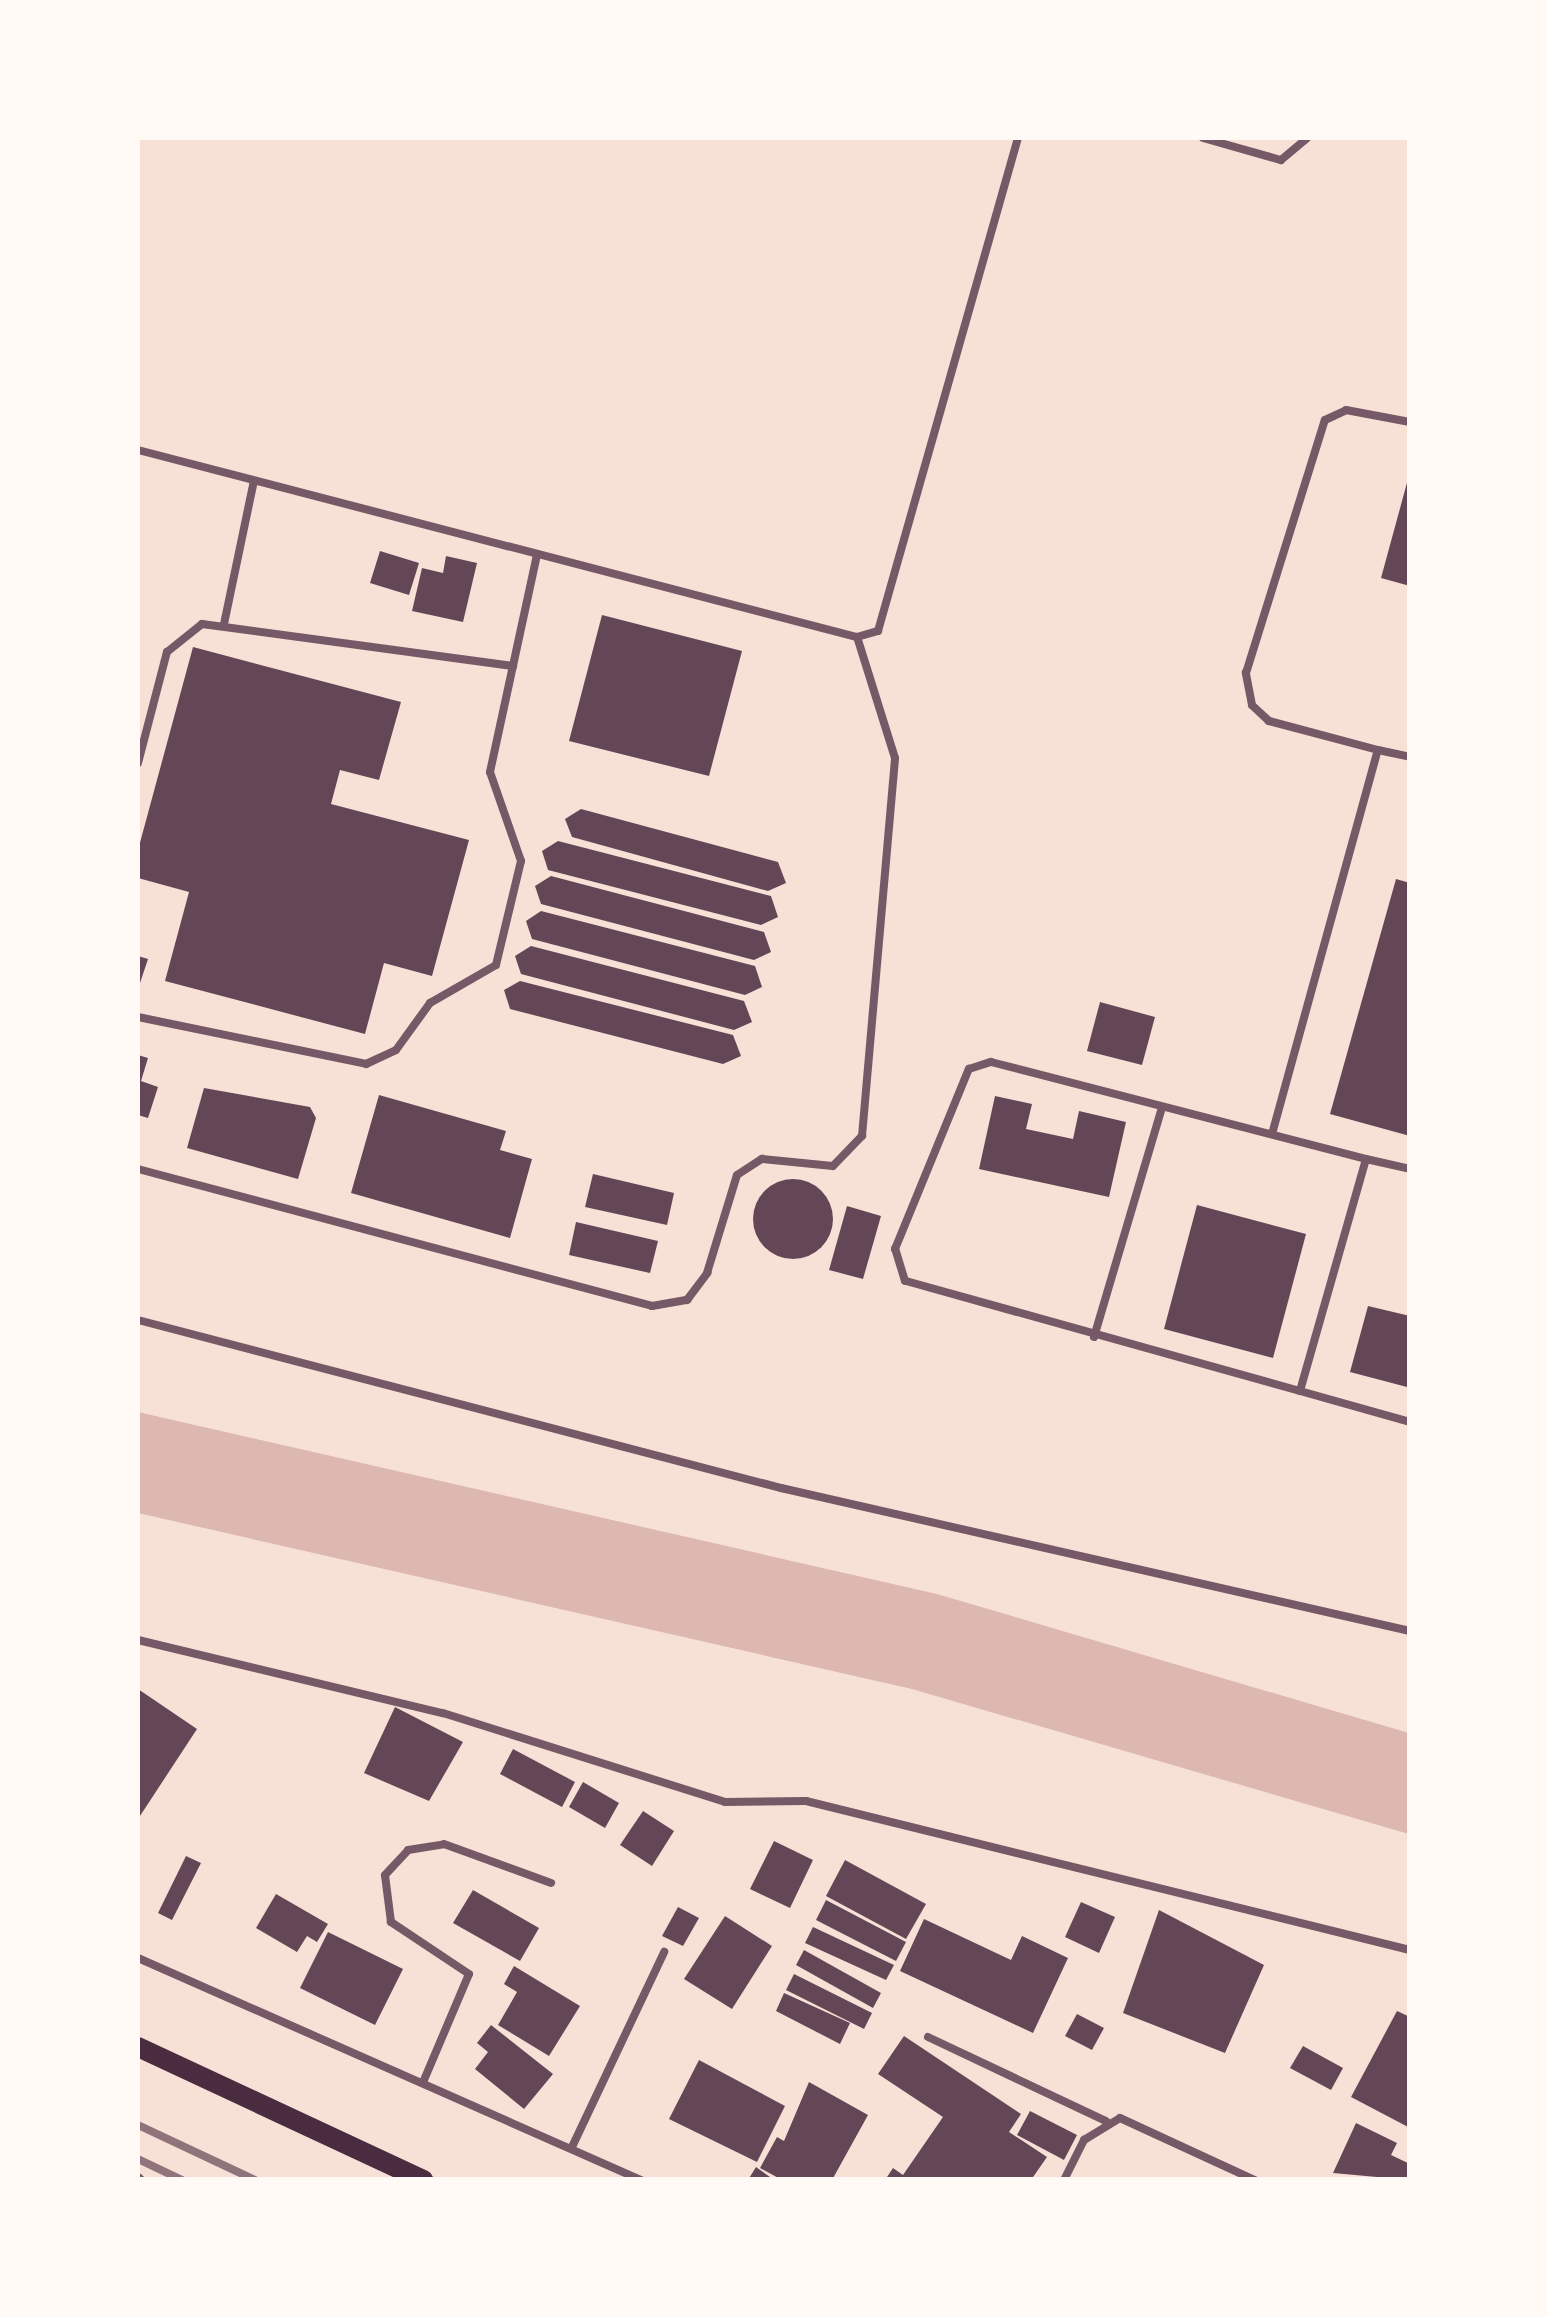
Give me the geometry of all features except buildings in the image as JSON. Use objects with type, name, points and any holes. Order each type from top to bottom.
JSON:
[{"type":"main road","points":[[138,2047],[424,2180]]},
{"type":"lane","points":[[138,450],[856,637],[878,631],[888,613],[1018,138]]},
{"type":"lane","points":[[1203,138],[1281,160],[1307,138]]},
{"type":"lane","points":[[1410,422],[1346,410],[1326,420],[1246,672],[1252,705],[1269,721],[1410,758]]},
{"type":"lane","points":[[224,624],[254,480]]},
{"type":"lane","points":[[138,1017],[366,1064],[396,1050],[430,1003],[488,974],[519,894],[517,841],[490,772],[537,554]]},
{"type":"lane","points":[[138,763],[174,640],[224,624],[513,666]]},
{"type":"lane","points":[[138,1169],[652,1306],[687,1300],[707,1273],[737,1175],[762,1159],[833,1166],[862,1136],[895,758],[856,637]]},
{"type":"lane","points":[[1272,1134],[1378,750]]},
{"type":"lane","points":[[1410,1169],[979,1063],[963,1079],[895,1248],[898,1272],[916,1290],[1410,1422]]},
{"type":"lane","points":[[1094,1337],[1162,1107]]},
{"type":"lane","points":[[1300,1391],[1366,1159]]},
{"type":"lane","points":[[138,1320],[781,1488],[1410,1630]]},
{"type":"lane","points":[[138,1640],[443,1713],[725,1802],[806,1801],[1410,1950]]},
{"type":"lane","points":[[424,2080],[469,1974],[391,1922],[386,1875],[408,1850],[444,1844],[551,1883]]},
{"type":"lane","points":[[572,2147],[664,1952]]},
{"type":"lane","points":[[138,1958],[424,2080],[641,2180]]},
{"type":"lane","points":[[928,2037],[1106,2121],[1135,2118],[1255,2180]]},
{"type":"lane","points":[[1064,2180],[1084,2140],[1106,2121]]},
{"type":"shaded area","points":[[138,1412],[937,1594],[1409,1733],[1409,1834],[912,1689],[138,1513]]},
{"type":"railway","points":[[138,2125],[255,2180]]},
{"type":"railway","points":[[138,2159],[182,2180]]}]
